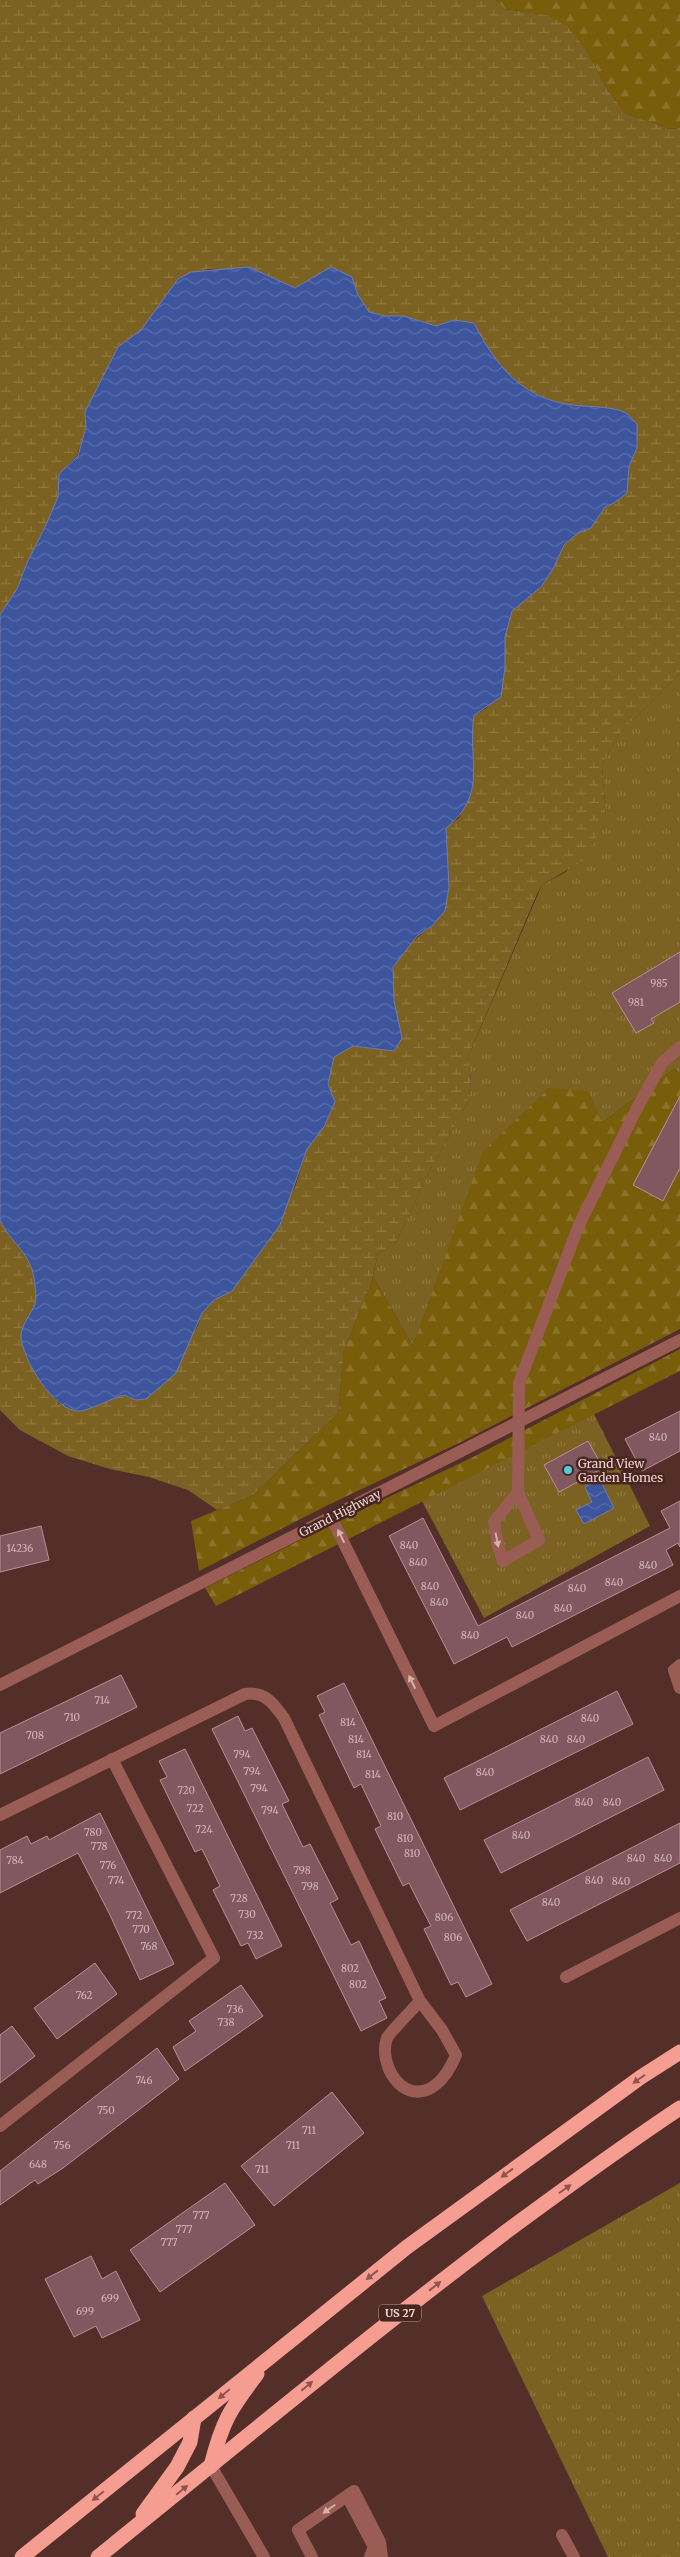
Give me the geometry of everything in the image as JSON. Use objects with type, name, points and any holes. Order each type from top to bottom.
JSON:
[{"type":"highway","points":[[22,2557],[415,2241],[641,2077],[680,2052]]},
{"type":"highway","name":"US 27","points":[[98,2557],[318,2377],[436,2285],[550,2200],[680,2108]]},
{"type":"highway","points":[[211,2466],[219,2434],[231,2407],[275,2352]]},
{"type":"highway","points":[[130,2531],[177,2467],[190,2442],[194,2418]]},
{"type":"street","points":[[518,1492],[494,1522],[498,1546],[503,1560],[539,1540],[518,1492],[519,1383],[579,1225],[637,1108],[662,1063],[680,1047]]},
{"type":"street","name":"Grand Highway","points":[[0,1685],[680,1340]]},
{"type":"street","points":[[331,1517],[434,1726],[680,1596]]},
{"type":"street","points":[[680,1665],[674,1670],[674,1675],[680,1688]]},
{"type":"street","points":[[0,1815],[246,1694],[256,1693],[270,1699],[284,1718],[420,2001],[442,2030],[456,2055],[448,2072],[430,2088],[413,2091],[396,2082],[385,2062],[388,2037],[420,2001]]},
{"type":"street","points":[[0,2126],[214,1958],[112,1759]]},
{"type":"street","points":[[566,1977],[680,1918]]},
{"type":"street","points":[[211,2466],[264,2557]]},
{"type":"street","points":[[312,2557],[298,2530],[354,2491],[380,2542],[382,2557]]},
{"type":"street","points":[[347,2496],[374,2547],[370,2557]]},
{"type":"street","points":[[562,2535],[574,2557]]},
{"type":"green space","points":[[0,0],[496,0],[504,9],[547,15],[566,25],[586,49],[607,89],[626,114],[670,129],[680,128],[680,673],[618,735],[602,766],[606,817],[584,860],[542,885],[537,894],[468,1057],[471,1081],[468,1102],[432,1166],[395,1244],[378,1253],[372,1280],[344,1350],[338,1413],[253,1495],[217,1510],[188,1490],[149,1477],[110,1469],[68,1456],[20,1430],[0,1410],[0,1220],[29,1261],[32,1269],[36,1302],[23,1329],[22,1342],[24,1351],[34,1371],[47,1389],[59,1404],[104,1401],[124,1395],[136,1400],[197,1328],[202,1313],[214,1300],[232,1291],[295,1187],[307,1149],[324,1127],[335,1102],[328,1084],[334,1057],[353,1046],[394,1051],[402,1038],[394,1001],[393,972],[398,959],[407,948],[432,926],[447,857],[445,828],[459,818],[474,776],[471,733],[474,715],[487,708],[505,667],[505,637],[512,611],[553,569],[564,545],[578,533],[591,528],[605,507],[627,493],[629,466],[637,448],[625,413],[559,403],[524,387],[496,359],[474,323],[454,320],[436,326],[404,316],[385,316],[369,312],[358,295],[352,277],[309,280],[295,288],[249,267],[229,270],[208,269],[178,280],[141,330],[118,347],[85,412],[86,427],[77,456],[59,474],[58,497],[17,589],[0,615]]},
{"type":"green space","points":[[496,0],[680,0],[680,128],[670,129],[626,114],[607,89],[586,49],[547,15],[504,9]]},
{"type":"green space","points":[[680,673],[680,1074],[674,1069],[603,1122],[549,1088],[484,1151],[413,1346],[373,1277],[378,1253],[395,1244],[432,1166],[468,1102],[471,1081],[468,1057],[542,885],[566,872],[606,817],[602,766],[618,735]]},
{"type":"green space","points":[[674,1069],[680,1074],[680,1329],[463,1441],[326,1506],[199,1571],[191,1521],[253,1495],[338,1413],[344,1350],[373,1277],[413,1346],[483,1151],[549,1088],[588,1091],[603,1122]]},
{"type":"green space","points":[[680,1349],[680,1371],[216,1606],[205,1588],[334,1523],[471,1458]]},
{"type":"green space","points":[[594,1414],[650,1526],[484,1618],[422,1501]]},
{"type":"green space","points":[[680,2183],[680,2557],[608,2557],[482,2296]]},
{"type":"water","points":[[249,267],[295,288],[331,267],[352,277],[358,295],[369,312],[385,316],[404,316],[436,326],[454,320],[474,323],[482,339],[502,366],[525,388],[555,402],[608,408],[626,413],[637,424],[637,448],[629,466],[627,493],[605,507],[591,528],[578,533],[564,545],[553,569],[541,587],[512,611],[505,637],[505,667],[501,697],[474,715],[474,776],[472,789],[468,802],[459,815],[446,828],[449,887],[445,911],[432,926],[417,936],[393,967],[394,1001],[402,1038],[394,1051],[353,1046],[334,1057],[328,1084],[335,1102],[324,1127],[307,1149],[280,1225],[232,1291],[214,1300],[202,1313],[176,1373],[146,1399],[136,1400],[124,1395],[85,1410],[71,1410],[61,1404],[41,1383],[27,1357],[21,1335],[35,1304],[34,1278],[28,1260],[0,1220],[0,615],[17,589],[58,497],[59,474],[78,456],[86,427],[85,412],[118,347],[141,330],[178,279],[191,272]]},
{"type":"water","points":[[600,1480],[614,1508],[584,1524],[576,1510],[592,1502],[585,1487]]},
{"type":"building","points":[[680,952],[680,1002],[651,1019],[654,1023],[636,1033],[612,993]]},
{"type":"building","points":[[680,1096],[680,1168],[663,1201],[633,1185]]},
{"type":"building","points":[[680,1411],[680,1451],[642,1471],[625,1439]]},
{"type":"building","points":[[588,1441],[603,1468],[559,1492],[544,1465]]},
{"type":"building","points":[[680,1501],[680,1547],[678,1543],[666,1550],[673,1565],[512,1647],[507,1637],[454,1664],[389,1536],[423,1518],[478,1626],[670,1528],[661,1511]]},
{"type":"building","points":[[41,1526],[49,1560],[0,1572],[0,1536]]},
{"type":"building","points":[[121,1675],[137,1707],[0,1774],[0,1733]]},
{"type":"building","points":[[344,1683],[492,1984],[466,1997],[458,1982],[451,1985],[424,1929],[431,1926],[409,1883],[403,1886],[375,1829],[381,1826],[361,1784],[354,1788],[319,1715],[325,1712],[317,1696]]},
{"type":"building","points":[[617,1691],[633,1724],[460,1810],[444,1778]]},
{"type":"building","points":[[238,1716],[245,1731],[252,1728],[289,1801],[282,1804],[303,1847],[310,1844],[338,1899],[330,1903],[351,1945],[359,1941],[386,1998],[379,2001],[387,2018],[361,2031],[212,1729]]},
{"type":"building","points":[[185,1749],[282,1946],[256,1959],[248,1943],[241,1946],[213,1890],[220,1886],[202,1849],[195,1852],[160,1780],[167,1777],[159,1761]]},
{"type":"building","points":[[648,1757],[664,1790],[501,1873],[484,1840]]},
{"type":"building","points":[[100,1813],[174,1964],[140,1980],[109,1913],[78,1853],[0,1893],[0,1850],[27,1836],[31,1844],[47,1836],[49,1840]]},
{"type":"building","points":[[680,1823],[680,1863],[527,1941],[510,1910]]},
{"type":"building","points":[[95,1963],[117,1994],[57,2039],[34,2008]]},
{"type":"building","points":[[241,1985],[263,2016],[185,2071],[173,2047],[196,2031],[189,2021]]},
{"type":"building","points":[[12,2026],[35,2056],[0,2083],[0,2035]]},
{"type":"building","points":[[157,2048],[179,2079],[63,2168],[38,2184],[35,2180],[0,2205],[0,2171]]},
{"type":"building","points":[[332,2092],[364,2133],[274,2206],[241,2166]]},
{"type":"building","points":[[225,2183],[255,2225],[160,2292],[130,2250]]},
{"type":"building","points":[[91,2256],[102,2279],[116,2271],[140,2320],[102,2338],[96,2326],[74,2337],[45,2279]]},
{"type":"place","name":"Grand View Garden Homes","points":[[568,1470]]}]
